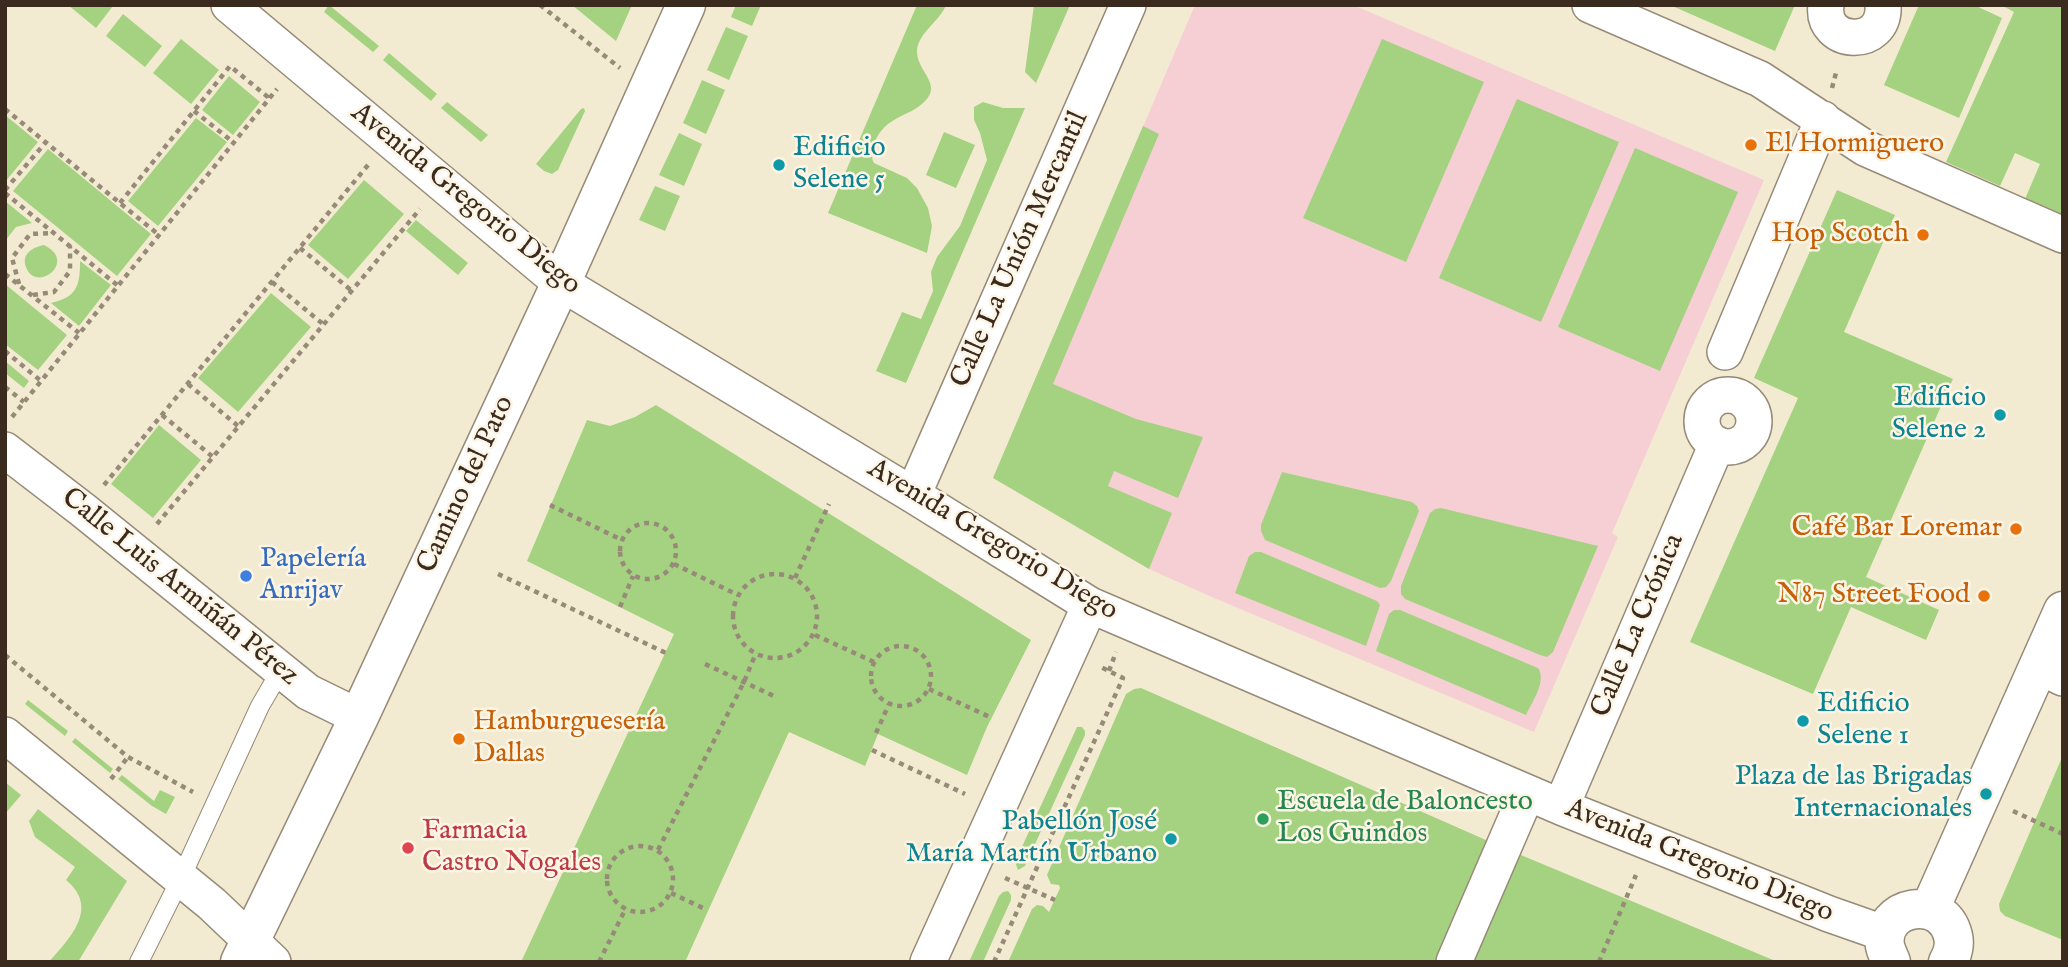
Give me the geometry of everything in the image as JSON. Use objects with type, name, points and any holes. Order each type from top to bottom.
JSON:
[{"type":"street","name":"Avenida Gregorio Diego","points":[[229,5],[561,283],[1090,605],[1527,793],[1829,914],[1888,948]]},
{"type":"street","name":"Camino del Pato","points":[[254,955],[359,717],[561,283],[686,5]]},
{"type":"street","name":"Calle La Unión Mercantil","points":[[913,495],[1128,5]]},
{"type":"street","points":[[1590,5],[1760,79],[1865,148],[2063,235]]},
{"type":"street","points":[[1826,5],[1828,23],[1836,32],[1857,38],[1867,36],[1875,30],[1881,21],[1883,5]]},
{"type":"street","points":[[1725,352],[1823,119]]},
{"type":"street","name":"Calle La Crónica","points":[[1561,807],[1717,444]]},
{"type":"street","name":"Calle Luis Armiñán Pérez","points":[[5,450],[308,692],[359,717]]},
{"type":"street","points":[[928,962],[1090,605]]},
{"type":"street","points":[[1930,909],[1980,796],[2050,672],[2063,611]]},
{"type":"street","points":[[5,735],[181,878],[254,955]]},
{"type":"street","points":[[1454,962],[1527,793]]},
{"type":"street","points":[[1888,948],[1891,924],[1898,915],[1918,908],[1930,909],[1944,917],[1951,927],[1954,942],[1952,960]]},
{"type":"lane","points":[[139,962],[260,706],[281,670]]},
{"type":"path","points":[[540,5],[648,90]]},
{"type":"path","points":[[1823,119],[1846,37]]},
{"type":"path","points":[[5,426],[298,63]]},
{"type":"path","points":[[120,202],[230,66],[270,98]]},
{"type":"path","points":[[5,109],[159,235]]},
{"type":"path","points":[[194,111],[233,142]]},
{"type":"path","points":[[83,510],[389,140]]},
{"type":"path","points":[[46,142],[5,192],[117,285]]},
{"type":"path","points":[[134,552],[441,183]]},
{"type":"path","points":[[19,285],[12,258],[30,234],[53,233]]},
{"type":"path","points":[[32,295],[54,292],[70,271],[69,246]]},
{"type":"path","points":[[300,248],[352,291]]},
{"type":"path","points":[[5,274],[79,333]]},
{"type":"path","points":[[272,282],[323,324]]},
{"type":"path","points":[[5,351],[41,380]]},
{"type":"path","points":[[188,384],[239,426]]},
{"type":"path","points":[[5,387],[24,402]]},
{"type":"path","points":[[162,415],[213,457]]},
{"type":"path","points":[[795,578],[829,503]]},
{"type":"path","points":[[550,505],[622,540]]},
{"type":"path","points":[[645,523],[657,524],[668,530],[675,540],[677,552],[674,564],[669,572],[652,579],[633,576],[620,557],[622,540],[633,527],[645,523]]},
{"type":"path","points":[[674,564],[738,595]]},
{"type":"path","points":[[779,573],[795,578],[805,585],[813,596],[817,623],[815,635],[805,647],[790,656],[777,659],[763,657],[750,650],[739,639],[733,625],[733,610],[738,595],[748,583],[763,576],[779,573]]},
{"type":"path","points":[[498,574],[666,653]]},
{"type":"path","points":[[620,607],[633,576]]},
{"type":"path","points":[[815,635],[874,662]]},
{"type":"path","points":[[902,646],[914,649],[924,657],[930,667],[929,688],[911,704],[888,704],[873,687],[874,662],[892,648],[902,646]]},
{"type":"path","points":[[658,850],[744,682],[756,653]]},
{"type":"path","points":[[5,655],[128,757],[216,803]]},
{"type":"path","points":[[705,664],[776,697]]},
{"type":"path","points":[[994,962],[1123,678]]},
{"type":"path","points":[[929,688],[992,718]]},
{"type":"path","points":[[876,733],[888,704]]},
{"type":"path","points":[[872,750],[965,794]]},
{"type":"path","points":[[1980,796],[2063,834]]},
{"type":"path","points":[[1599,962],[1650,841]]},
{"type":"path","points":[[636,846],[658,850],[671,865],[674,877],[671,893],[658,907],[646,912],[626,908],[612,896],[607,884],[613,859],[623,850],[636,846]]},
{"type":"path","points":[[973,863],[1055,900]]},
{"type":"path","points":[[671,893],[705,909]]},
{"type":"path","points":[[599,962],[626,908]]},
{"type":"shaded area","points":[[1195,5],[1353,5],[1764,180],[1612,533],[1618,537],[1534,732],[1149,569],[993,478]]},
{"type":"green space","points":[[68,5],[112,5],[113,6],[96,28]]},
{"type":"green space","points":[[329,5],[379,46],[373,52],[324,12]]},
{"type":"green space","points":[[572,5],[632,5],[616,41]]},
{"type":"green space","points":[[736,5],[761,5],[752,26],[731,17]]},
{"type":"green space","points":[[917,5],[946,5],[922,38],[917,50],[919,62],[930,84],[930,94],[917,108],[884,128],[878,136],[872,155],[874,163],[907,178],[917,188],[928,208],[932,226],[927,253],[828,213]]},
{"type":"green space","points":[[1034,5],[1070,5],[1036,83],[1025,72]]},
{"type":"green space","points":[[1670,5],[1795,5],[1775,51]]},
{"type":"green space","points":[[1919,5],[1974,5],[2002,18],[1959,118],[1884,85]]},
{"type":"green space","points":[[2001,5],[2063,5],[2063,215],[2025,199],[2040,164],[2015,153],[2000,186],[1946,162],[2014,12]]},
{"type":"green space","points":[[123,14],[162,46],[145,67],[106,36]]},
{"type":"green space","points":[[726,27],[748,36],[729,80],[707,70]]},
{"type":"green space","points":[[181,39],[219,70],[191,104],[153,73]]},
{"type":"green space","points":[[1382,39],[1484,82],[1406,262],[1303,218]]},
{"type":"green space","points":[[389,53],[437,94],[431,101],[383,60]]},
{"type":"green space","points":[[229,76],[260,102],[233,135],[202,110]]},
{"type":"green space","points":[[702,80],[725,90],[706,134],[683,123]]},
{"type":"green space","points":[[1517,99],[1619,142],[1541,322],[1439,278]]},
{"type":"green space","points":[[447,102],[488,135],[481,142],[441,108]]},
{"type":"green space","points":[[983,102],[1003,108],[1025,108],[906,383],[876,371],[902,312],[921,319],[933,291],[931,272],[937,257],[960,226],[987,160],[974,120],[974,107]]},
{"type":"green space","points":[[584,108],[585,111],[558,170],[552,174],[544,171],[536,164]]},
{"type":"green space","points":[[5,115],[38,142],[5,182]]},
{"type":"green space","points":[[196,118],[227,142],[158,226],[128,201]]},
{"type":"green space","points":[[1143,126],[1159,134],[1053,384],[1136,419],[1203,437],[1178,498],[1114,471],[1108,486],[1172,513],[1149,569],[993,478]]},
{"type":"green space","points":[[944,132],[975,145],[956,188],[926,175]]},
{"type":"green space","points":[[679,133],[702,144],[684,186],[659,175]]},
{"type":"green space","points":[[1635,148],[1738,192],[1660,371],[1558,327]]},
{"type":"green space","points":[[48,149],[151,234],[117,276],[13,191]]},
{"type":"green space","points":[[364,180],[404,214],[348,279],[308,245]]},
{"type":"green space","points":[[655,186],[680,196],[665,231],[639,220]]},
{"type":"green space","points":[[1837,190],[1895,215],[1844,332],[1953,379],[1866,577],[1939,610],[1926,640],[1851,607],[1813,694],[1690,642],[1798,398],[1754,378]]},
{"type":"green space","points":[[5,201],[32,223],[16,227],[5,241]]},
{"type":"green space","points":[[416,220],[468,263],[458,275],[406,231]]},
{"type":"green space","points":[[44,245],[54,252],[56,267],[45,276],[31,275],[25,258],[32,249]]},
{"type":"green space","points":[[80,261],[111,285],[79,326],[51,303],[72,294],[78,284]]},
{"type":"green space","points":[[5,284],[67,335],[38,370],[5,344]]},
{"type":"green space","points":[[271,293],[311,327],[238,412],[198,378]]},
{"type":"green space","points":[[5,361],[29,381],[24,388],[5,373]]},
{"type":"green space","points":[[656,405],[1031,640],[987,727],[967,775],[878,734],[865,766],[789,732],[685,962],[521,962],[674,634],[527,561],[587,420],[610,426],[635,417]]},
{"type":"green space","points":[[159,425],[201,460],[153,518],[111,484]]},
{"type":"green space","points":[[1282,472],[1412,502],[1417,506],[1419,511],[1391,581],[1386,587],[1380,588],[1265,540],[1261,525]]},
{"type":"green space","points":[[1441,508],[1598,546],[1553,652],[1547,657],[1405,599],[1401,594],[1401,586],[1430,513]]},
{"type":"green space","points":[[1261,552],[1377,601],[1380,605],[1366,646],[1235,593],[1249,556]]},
{"type":"green space","points":[[1400,610],[1538,668],[1540,685],[1526,715],[1376,651],[1389,614]]},
{"type":"green space","name":"Escuela de Baloncesto Los Guindos","points":[[1141,688],[1495,844],[1443,962],[1008,962],[1032,909],[1037,905],[1043,906],[1049,912],[1060,888],[1059,885],[1051,884],[1047,875],[1126,694]]},
{"type":"green space","points":[[28,700],[68,731],[65,736],[25,704]]},
{"type":"green space","points":[[1077,727],[1082,727],[1085,735],[1025,866],[1018,870],[1015,862]]},
{"type":"green space","points":[[75,738],[113,769],[110,773],[72,742]]},
{"type":"green space","points":[[2063,755],[2063,940],[2005,916],[2000,911],[1999,904]]},
{"type":"green space","points":[[122,775],[154,801],[160,790],[175,797],[166,814],[118,779]]},
{"type":"green space","points":[[5,782],[21,795],[5,814]]},
{"type":"green space","points":[[38,809],[127,881],[78,962],[49,962],[73,933],[81,912],[81,901],[66,880],[75,867],[35,837],[29,821]]},
{"type":"green space","points":[[1516,853],[1778,962],[1469,962]]},
{"type":"green space","points":[[1008,891],[1011,900],[983,962],[969,962],[999,896]]},
{"type":"place","name":"El Hormiguero","points":[[1751,145]]},
{"type":"place","name":"Edificio Selene 5","points":[[779,165]]},
{"type":"place","name":"Hop Scotch","points":[[1923,235]]},
{"type":"place","name":"Edificio Selene 2","points":[[2000,415]]},
{"type":"place","name":"Café Bar Loremar","points":[[2016,529]]},
{"type":"place","name":"Papelería Anrijav","points":[[246,576]]},
{"type":"place","name":"N87 Street Food","points":[[1984,596]]},
{"type":"place","name":"Edificio Selene 1","points":[[1803,721]]},
{"type":"place","name":"Hamburguesería Dallas","points":[[459,739]]},
{"type":"place","name":"Plaza de las Brigadas Internacionales","points":[[1986,794]]},
{"type":"place","name":"Escuela de Baloncesto Los Guindos","points":[[1263,819]]},
{"type":"place","name":"Pabellón José María Martín Urbano","points":[[1171,839]]},
{"type":"place","name":"Farmacia Castro Nogales","points":[[408,848]]}]
